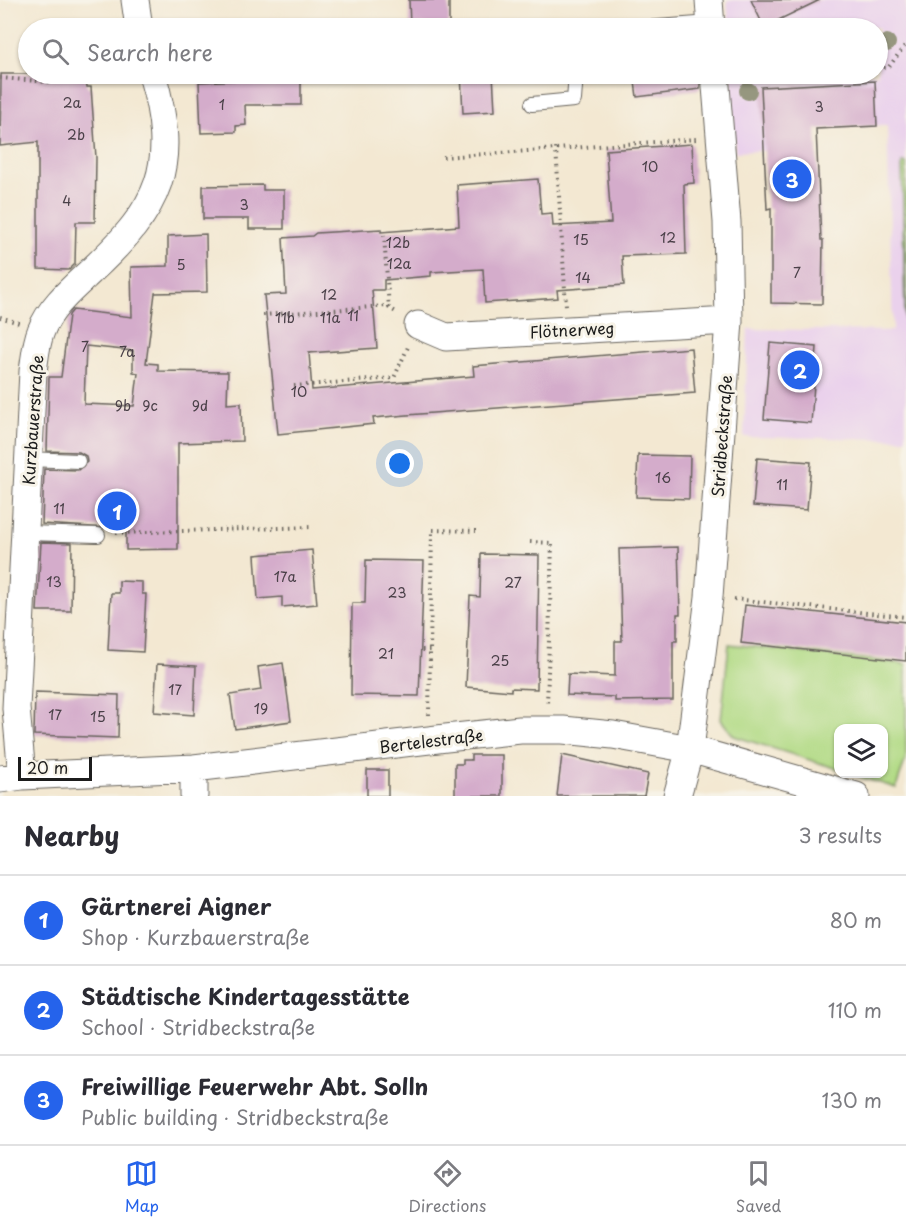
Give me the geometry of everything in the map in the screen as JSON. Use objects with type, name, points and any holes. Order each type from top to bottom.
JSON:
[{"type":"street","points":[[135,0],[138,18]]},
{"type":"street","name":"Kurzbauerstraße","points":[[11,778],[33,371],[41,330],[65,295],[138,222],[160,180],[165,146],[163,112],[155,84]]},
{"type":"street","name":"Stridbeckstraße","points":[[677,796],[690,749],[709,597],[729,321],[728,222],[716,84]]},
{"type":"street","name":"Flötnerweg","points":[[418,325],[446,337],[729,321]]},
{"type":"street","name":"Bertelestraße","points":[[11,778],[194,768],[520,730],[546,730],[613,735],[690,749],[856,796]]},
{"type":"street","points":[[194,768],[194,796]]},
{"type":"lane","points":[[532,104],[574,100],[575,84]]},
{"type":"lane","points":[[28,459],[78,461]]},
{"type":"lane","points":[[25,533],[98,535]]},
{"type":"path","points":[[888,68],[906,44]]},
{"type":"path","points":[[0,78],[18,79]]},
{"type":"path","points":[[443,157],[721,137]]},
{"type":"path","points":[[556,148],[568,329]]},
{"type":"path","points":[[384,235],[389,308]]},
{"type":"path","points":[[263,315],[389,308],[418,325],[394,378],[294,386]]},
{"type":"path","points":[[98,535],[133,531],[313,527]]},
{"type":"path","points":[[429,740],[432,530],[476,531]]},
{"type":"path","points":[[530,542],[552,543],[546,730]]},
{"type":"path","points":[[709,597],[906,617]]},
{"type":"path","points":[[422,650],[430,650]]},
{"type":"shaded area","points":[[727,0],[906,0],[906,439],[744,437],[748,329],[893,331],[887,125],[780,130],[780,150],[735,152],[732,84],[888,84],[888,18],[728,18]]},
{"type":"green space","points":[[902,163],[906,163],[906,364]]},
{"type":"green space","points":[[729,644],[906,664],[906,758],[896,788],[864,778],[888,778],[888,724],[834,724],[834,768],[734,736],[721,720]]},
{"type":"building","points":[[409,0],[449,0],[449,18],[410,18]]},
{"type":"building","points":[[751,0],[820,0],[783,18],[760,18]]},
{"type":"building","points":[[1,74],[18,74],[18,84],[87,84],[87,87],[91,87],[96,158],[95,222],[76,222],[75,264],[69,270],[38,269],[38,142],[0,146]]},
{"type":"building","points":[[199,84],[301,84],[301,105],[245,105],[246,125],[236,126],[236,132],[201,133]]},
{"type":"building","points":[[462,84],[494,84],[495,111],[463,113]]},
{"type":"building","points":[[635,84],[700,84],[700,89],[637,97]]},
{"type":"building","points":[[875,84],[877,126],[816,129],[821,240],[823,240],[822,304],[771,303],[771,208],[767,209],[761,87]]},
{"type":"building","points":[[692,144],[694,183],[684,184],[686,254],[622,256],[624,285],[557,290],[558,298],[485,303],[483,269],[431,272],[431,276],[384,280],[384,290],[372,290],[377,348],[309,353],[312,390],[474,376],[473,366],[691,348],[695,393],[373,418],[374,424],[278,434],[264,295],[286,294],[283,238],[312,236],[316,233],[381,229],[381,232],[459,226],[457,185],[538,179],[541,214],[552,213],[553,226],[611,223],[606,150]]},
{"type":"building","points":[[263,185],[263,190],[284,190],[284,229],[249,229],[249,219],[203,219],[203,186]]},
{"type":"building","points":[[206,234],[207,292],[155,293],[146,363],[158,364],[158,371],[228,372],[227,404],[241,403],[242,441],[178,443],[178,549],[126,550],[126,529],[42,524],[44,469],[78,470],[87,462],[86,456],[79,452],[47,451],[49,377],[61,377],[69,315],[73,310],[132,317],[131,267],[168,266],[168,236]],"holes":[[[86,346],[133,351],[133,372],[138,373],[134,406],[84,404]]]},
{"type":"building","points":[[770,343],[817,347],[811,423],[764,419]]},
{"type":"building","points":[[638,455],[690,456],[689,499],[636,497]]},
{"type":"building","points":[[757,458],[811,462],[807,510],[753,506]]},
{"type":"building","points":[[41,542],[72,543],[71,611],[37,611]]},
{"type":"building","points":[[678,547],[680,614],[677,614],[677,641],[673,641],[673,700],[615,701],[615,697],[567,695],[568,674],[615,676],[615,641],[622,641],[619,549]]},
{"type":"building","points":[[312,550],[317,604],[282,607],[282,597],[258,599],[255,555]]},
{"type":"building","points":[[481,554],[539,555],[537,689],[511,688],[511,691],[466,687],[470,596],[480,597]]},
{"type":"building","points":[[366,560],[424,561],[419,696],[351,695],[352,603],[365,603]]},
{"type":"building","points":[[119,581],[142,582],[142,594],[146,594],[143,652],[108,650],[111,593],[119,593]]},
{"type":"building","points":[[745,605],[906,622],[906,661],[741,643]]},
{"type":"building","points":[[283,663],[291,721],[235,729],[230,695],[261,690],[258,667]]},
{"type":"building","points":[[157,664],[196,666],[194,715],[154,712]]},
{"type":"building","points":[[35,692],[119,695],[118,738],[34,735]]},
{"type":"building","points":[[471,755],[502,755],[502,796],[455,796],[455,764],[463,764],[463,760],[471,760]]},
{"type":"building","points":[[562,755],[648,774],[644,796],[557,796]]},
{"type":"building","points":[[367,770],[388,770],[388,796],[367,796]]},
{"type":"place","name":"Freiwillige Feuerwehr Abt. Solln","points":[[792,179]]},
{"type":"place","name":"Städtische Kindertagesstätte","points":[[800,370]]},
{"type":"place","name":"Gärtnerei Aigner","points":[[117,511]]}]
